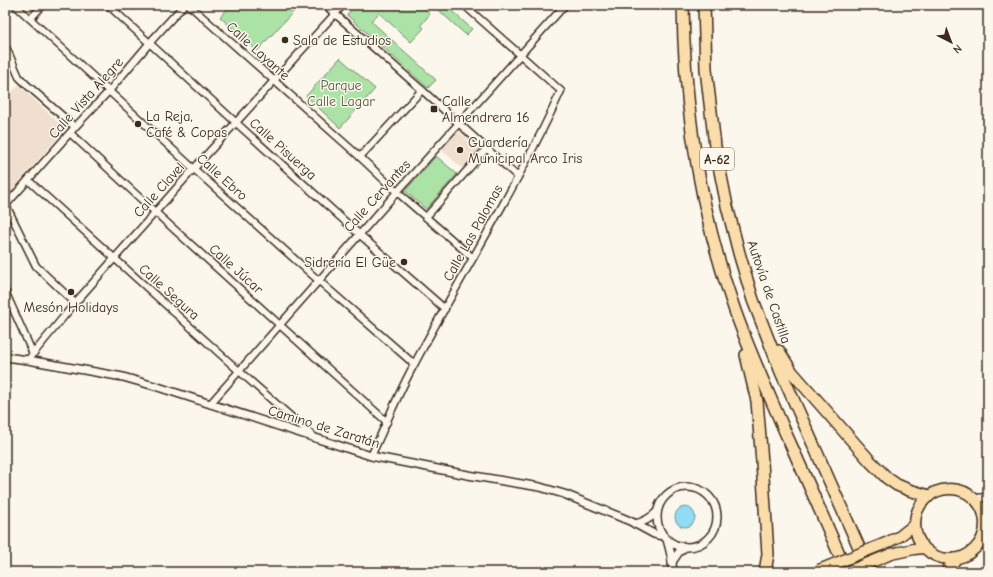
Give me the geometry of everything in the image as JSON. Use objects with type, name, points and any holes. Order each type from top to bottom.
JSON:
[{"type":"highway","name":"A-62","points":[[683,5],[683,26],[690,115],[705,209],[717,254],[734,308],[760,374],[847,572]]},
{"type":"highway","name":"Autovía de Castilla","points":[[704,5],[706,69],[715,146],[727,206],[755,305],[781,372],[870,572]]},
{"type":"highway","points":[[755,305],[792,372],[870,461],[887,478],[897,485],[929,496]]},
{"type":"highway","points":[[734,308],[757,401],[768,554],[765,572]]},
{"type":"highway","points":[[947,489],[957,490],[974,499],[979,505],[986,519],[984,531],[980,541],[974,549],[966,556],[955,559],[944,559],[933,555],[924,548],[918,541],[914,524],[916,513],[929,496],[947,489]]},
{"type":"highway","points":[[817,571],[886,543],[900,536],[914,524]]},
{"type":"highway","points":[[847,572],[891,554],[914,548],[924,548]]},
{"type":"highway","points":[[947,572],[955,559]]},
{"type":"street","name":"Calle Ebro","points":[[15,5],[31,18],[194,169],[414,364]]},
{"type":"street","points":[[31,18],[43,5]]},
{"type":"street","name":"Calle Pisuerga","points":[[108,5],[359,234],[445,309]]},
{"type":"street","name":"Calle Vista Alegre","points":[[5,205],[109,91],[184,5]]},
{"type":"street","name":"Calle Layante","points":[[189,5],[360,157],[397,192],[473,258]]},
{"type":"street","points":[[325,5],[518,177]]},
{"type":"street","name":"Calle Clavel","points":[[31,357],[75,303],[194,169],[344,5]]},
{"type":"street","points":[[464,5],[520,55]]},
{"type":"street","name":"Calle Cervantes","points":[[210,404],[318,280],[565,5]]},
{"type":"street","points":[[5,45],[19,77],[75,128]]},
{"type":"street","name":"Calle Las Palomas","points":[[371,456],[414,364],[518,177],[561,91],[520,55]]},
{"type":"street","points":[[360,157],[422,90]]},
{"type":"street","name":"Calle Júcar","points":[[70,134],[387,422]]},
{"type":"street","points":[[426,217],[486,148]]},
{"type":"street","name":"Calle Segura","points":[[28,180],[315,438]]},
{"type":"street","points":[[5,205],[36,266],[75,303]]},
{"type":"street","points":[[5,291],[31,357]]},
{"type":"street","name":"Camino de Zaratán","points":[[5,357],[31,357],[123,377],[371,456],[468,476],[540,487],[570,496],[665,538]]},
{"type":"street","points":[[289,430],[294,428],[296,421]]},
{"type":"street","points":[[665,538],[675,545],[685,547],[697,545],[711,534],[716,523],[716,511],[715,506],[708,496],[692,487],[680,487],[665,496],[661,501],[657,512],[657,522],[658,527],[665,538],[673,569]]},
{"type":"street","points":[[974,499],[988,497]]},
{"type":"street","points":[[635,524],[648,520],[657,512]]},
{"type":"street","points":[[673,569],[679,552],[685,547]]},
{"type":"shaded area","points":[[19,85],[65,129],[9,194],[5,189],[5,98]]},
{"type":"shaded area","name":"Guardería Municipal Arco Iris","points":[[458,131],[479,150],[463,169],[442,150]]},
{"type":"green space","points":[[231,5],[287,5],[294,11],[257,51],[220,17]]},
{"type":"green space","points":[[356,5],[420,5],[430,14],[421,25],[424,28],[411,42],[379,13],[371,21],[436,80],[428,88],[347,15]]},
{"type":"green space","points":[[433,5],[445,5],[472,29],[466,35]]},
{"type":"green space","name":"Parque Calle Lagar","points":[[340,58],[375,89],[340,128],[306,96]]},
{"type":"green space","points":[[436,156],[457,174],[426,209],[405,191]]},
{"type":"water","points":[[685,507],[692,510],[695,517],[692,524],[685,527],[678,524],[675,517],[678,510]]},
{"type":"place","name":"Sala de Estudios","points":[[285,40]]},
{"type":"place","name":"Calle Almendrera 16","points":[[434,109]]},
{"type":"place","name":"La Reja, Café & Copas","points":[[138,124]]},
{"type":"place","name":"Guardería Municipal Arco Iris","points":[[460,150]]},
{"type":"place","name":"Sidrería El Güe","points":[[404,262]]},
{"type":"place","name":"Mesón Holidays","points":[[71,292]]}]
